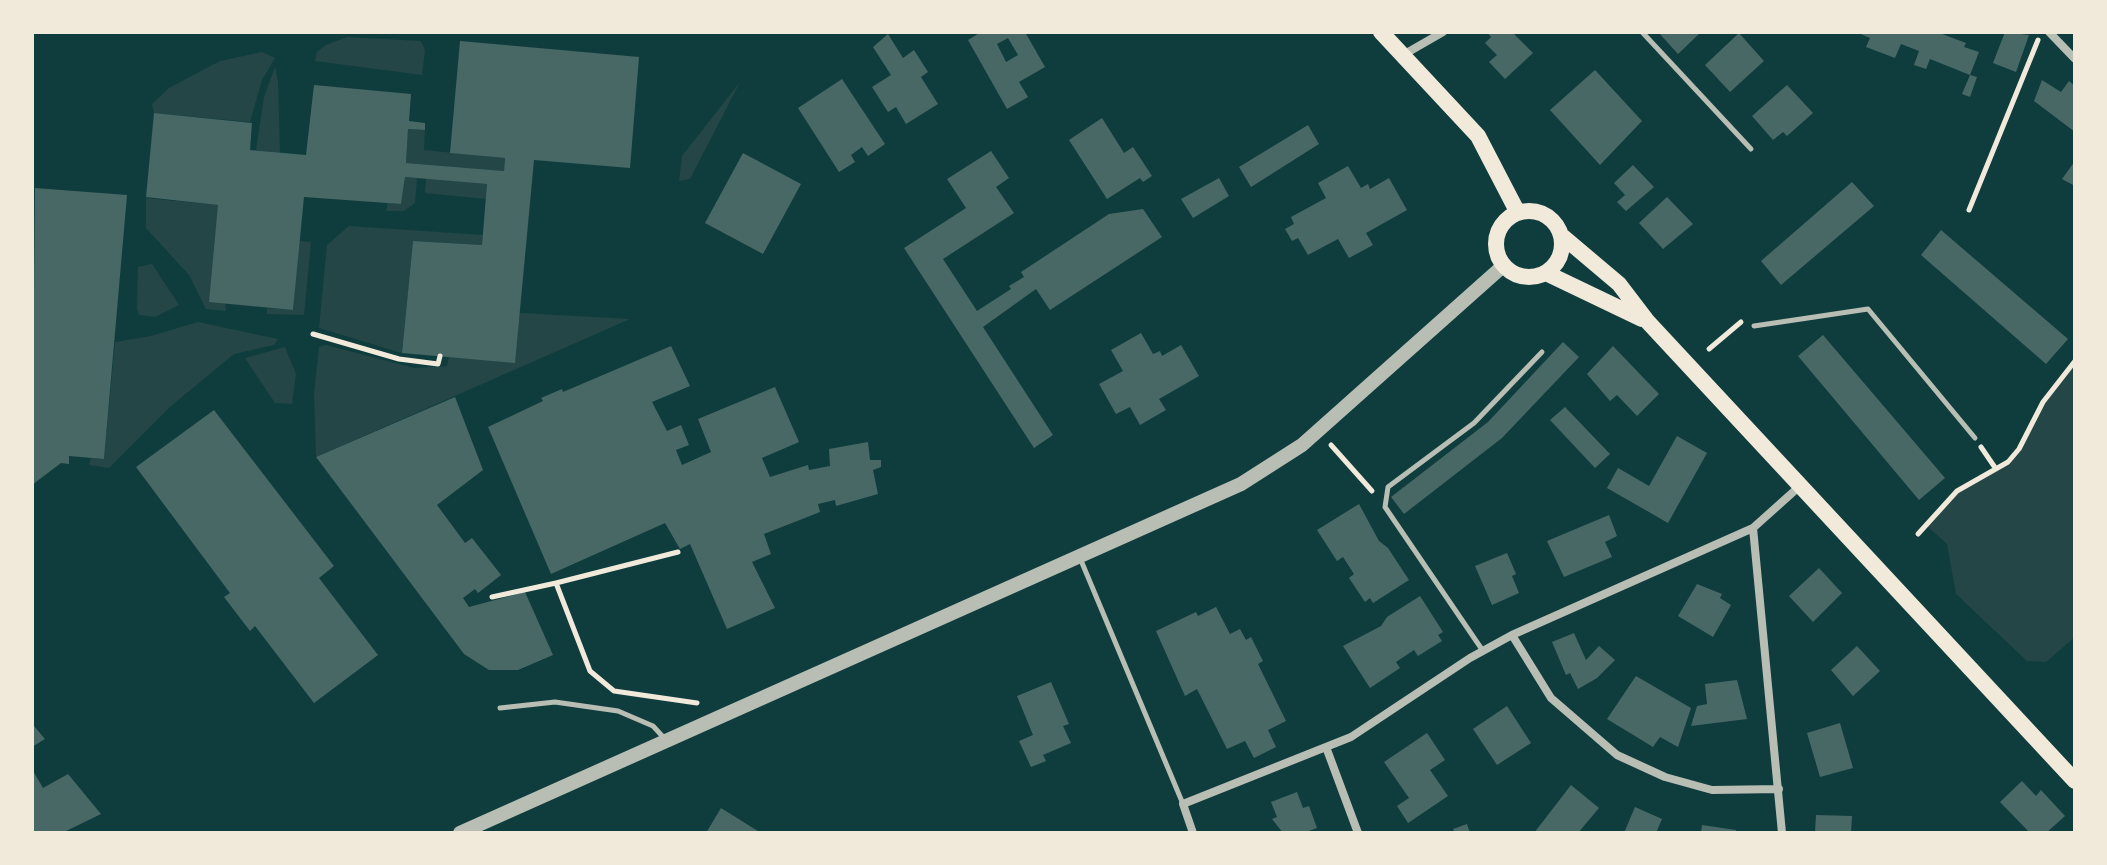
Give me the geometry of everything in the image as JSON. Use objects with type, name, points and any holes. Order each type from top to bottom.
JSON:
[{"type":"main road","points":[[1381,32],[1478,136],[1518,213]]},
{"type":"main road","points":[[1648,322],[1546,273],[1519,276],[1503,266],[1497,257],[1496,235],[1508,218],[1518,213],[1528,211],[1548,217],[1561,235],[1619,284],[1648,322],[2075,781]]},
{"type":"main road","points":[[1546,273],[1560,256],[1561,235]]},
{"type":"street","points":[[1403,55],[1443,32]]},
{"type":"street","points":[[2049,32],[2075,59]]},
{"type":"street","points":[[460,833],[1241,484],[1319,431],[1503,266]]},
{"type":"street","points":[[1193,833],[1183,804],[1351,737],[1512,635],[1753,528],[1801,485]]},
{"type":"street","points":[[1753,528],[1782,833]]},
{"type":"street","points":[[1512,635],[1551,698],[1617,755],[1665,777],[1712,790],[1779,789]]},
{"type":"street","points":[[1326,747],[1358,833]]},
{"type":"lane","points":[[1642,32],[1751,149]]},
{"type":"lane","points":[[1754,326],[1868,309],[1975,438]]},
{"type":"lane","points":[[1483,651],[1385,507],[1388,487],[1474,423],[1542,352]]},
{"type":"lane","points":[[1080,557],[1183,804]]},
{"type":"lane","points":[[500,708],[555,702],[618,711],[653,726],[667,741]]},
{"type":"path","points":[[1969,210],[2041,32]]},
{"type":"path","points":[[1709,349],[1748,316]]},
{"type":"path","points":[[313,334],[399,359],[438,364],[440,356]]},
{"type":"path","points":[[1918,534],[1957,491],[1996,469],[2019,449],[2043,402],[2075,361]]},
{"type":"path","points":[[1319,431],[1385,507]]},
{"type":"path","points":[[1975,438],[1996,469]]},
{"type":"path","points":[[492,597],[678,552]]},
{"type":"path","points":[[556,583],[590,671],[614,691],[697,703]]},
{"type":"shaded area","points":[[347,37],[421,41],[425,50],[422,75],[315,61],[317,52],[326,45]]},
{"type":"shaded area","points":[[262,52],[275,58],[262,80],[250,122],[154,113],[152,104],[169,88],[220,61]]},
{"type":"shaded area","points":[[275,67],[280,153],[256,150],[264,97]]},
{"type":"shaded area","points":[[740,82],[690,179],[679,181],[682,156]]},
{"type":"shaded area","points":[[408,129],[425,130],[424,150],[505,158],[504,171],[406,163]]},
{"type":"shaded area","points":[[405,177],[417,178],[415,203],[404,211],[386,211],[388,203],[401,204]]},
{"type":"shaded area","points":[[426,178],[487,184],[486,199],[425,193]]},
{"type":"shaded area","points":[[146,198],[218,205],[226,311],[206,309],[189,275],[146,228]]},
{"type":"shaded area","points":[[349,226],[483,235],[482,245],[413,241],[402,353],[319,328],[327,245]]},
{"type":"shaded area","points":[[299,241],[311,242],[304,315],[267,314],[267,308],[293,310]]},
{"type":"shaded area","points":[[152,264],[179,305],[155,317],[139,315],[137,309],[138,267]]},
{"type":"shaded area","points":[[520,313],[630,319],[316,457],[314,393],[319,347],[326,345],[414,368],[447,366],[449,357]]},
{"type":"shaded area","points":[[198,322],[278,339],[274,345],[234,354],[171,406],[109,468],[89,465],[91,458],[104,459],[115,342],[151,336]]},
{"type":"shaded area","points":[[285,347],[296,374],[292,404],[275,403],[245,358]]},
{"type":"shaded area","points":[[2075,361],[2075,637],[2046,662],[2027,661],[1956,594],[1947,544],[1926,525],[1957,491],[2008,462],[2019,449],[2029,424]]},
{"type":"building","points":[[981,32],[1025,32],[1045,67],[1019,82],[1028,97],[1007,109],[968,40]],"holes":[[[1008,38],[1018,55],[1006,62],[997,44]]]},
{"type":"building","points":[[1487,32],[1512,32],[1533,53],[1505,79],[1489,62],[1497,55],[1485,43],[1491,37]]},
{"type":"building","points":[[1658,32],[1697,32],[1699,34],[1678,54]]},
{"type":"building","points":[[1856,32],[1937,32],[1966,43],[1964,47],[1979,52],[1970,75],[1930,59],[1926,69],[1914,65],[1919,51],[1901,44],[1895,58],[1866,47],[1870,38]]},
{"type":"building","points":[[2005,32],[2029,35],[2016,72],[1993,63]]},
{"type":"building","points":[[1739,33],[1764,61],[1730,92],[1705,65]]},
{"type":"building","points":[[888,34],[903,58],[914,50],[928,72],[921,77],[938,104],[906,124],[896,107],[888,112],[872,87],[891,75],[873,47]]},
{"type":"building","points":[[460,41],[639,57],[630,168],[534,160],[515,363],[402,353],[413,241],[482,245],[487,184],[405,177],[401,204],[304,197],[293,310],[209,302],[218,205],[146,197],[154,113],[252,123],[250,150],[306,155],[314,85],[411,94],[409,121],[425,123],[425,130],[408,129],[406,163],[504,171],[505,158],[450,153]]},
{"type":"building","points":[[1595,70],[1642,121],[1600,165],[1550,110]]},
{"type":"building","points":[[1970,75],[1977,77],[1970,97],[1962,94]]},
{"type":"building","points":[[842,79],[885,144],[868,156],[862,147],[851,155],[855,162],[839,172],[798,108]]},
{"type":"building","points":[[2042,80],[2061,92],[2069,81],[2075,86],[2075,132],[2034,101]]},
{"type":"building","points":[[1787,85],[1813,113],[1787,136],[1783,132],[1773,140],[1752,116]]},
{"type":"building","points":[[1102,118],[1124,153],[1133,147],[1152,176],[1143,182],[1140,178],[1107,199],[1069,140]]},
{"type":"building","points":[[1308,125],[1319,144],[1251,187],[1239,167]]},
{"type":"building","points":[[991,151],[1009,178],[996,187],[1014,213],[943,259],[977,311],[1011,289],[1009,286],[1024,277],[1021,272],[1109,214],[1143,209],[1162,237],[1050,310],[1036,289],[983,327],[1053,435],[1034,448],[904,248],[966,208],[947,179]]},
{"type":"building","points":[[743,153],[801,184],[763,254],[705,223]]},
{"type":"building","points":[[2075,161],[2075,186],[2062,179]]},
{"type":"building","points":[[1633,165],[1654,187],[1626,211],[1617,202],[1625,195],[1614,183]]},
{"type":"building","points":[[1348,166],[1361,188],[1368,184],[1370,189],[1389,178],[1407,210],[1366,233],[1373,245],[1349,258],[1338,239],[1308,255],[1298,238],[1292,241],[1285,229],[1294,224],[1291,217],[1326,198],[1318,183]]},
{"type":"building","points":[[1219,178],[1229,196],[1193,218],[1181,199]]},
{"type":"building","points":[[1852,182],[1874,206],[1781,285],[1761,261]]},
{"type":"building","points":[[35,188],[127,195],[104,459],[69,456],[69,464],[61,463],[32,485]]},
{"type":"building","points":[[1667,197],[1693,224],[1663,249],[1639,223]]},
{"type":"building","points":[[1941,230],[2068,339],[2046,364],[1921,255]]},
{"type":"building","points":[[1141,333],[1153,354],[1160,351],[1162,356],[1181,345],[1199,376],[1159,399],[1166,410],[1140,425],[1130,407],[1116,414],[1099,384],[1123,371],[1111,350]]},
{"type":"building","points":[[1823,335],[1945,478],[1919,500],[1798,356]]},
{"type":"building","points":[[1563,342],[1579,357],[1502,438],[1404,514],[1391,497],[1488,422]]},
{"type":"building","points":[[671,346],[690,386],[652,402],[667,431],[681,425],[689,445],[676,450],[682,465],[711,452],[698,419],[775,387],[799,442],[762,458],[770,477],[808,465],[809,470],[830,466],[829,449],[868,442],[870,460],[881,460],[881,467],[873,470],[878,494],[836,506],[835,500],[818,504],[820,512],[764,534],[771,554],[752,562],[775,608],[727,629],[690,544],[680,549],[665,523],[551,574],[488,427],[543,401],[541,398],[562,389],[563,392]]},
{"type":"building","points":[[1613,346],[1659,394],[1637,416],[1617,395],[1610,401],[1587,374]]},
{"type":"building","points":[[455,397],[483,470],[437,505],[465,543],[472,538],[501,575],[478,593],[475,589],[463,598],[469,607],[525,592],[553,655],[518,670],[489,670],[464,654],[316,457]]},
{"type":"building","points":[[1565,407],[1610,454],[1595,468],[1550,420]]},
{"type":"building","points":[[214,410],[334,566],[319,578],[378,655],[314,703],[255,626],[250,631],[224,597],[230,593],[136,467]]},
{"type":"building","points":[[1677,436],[1707,453],[1668,523],[1607,488],[1618,468],[1649,486]]},
{"type":"building","points":[[1359,504],[1379,541],[1388,548],[1409,580],[1373,603],[1370,598],[1365,602],[1349,578],[1354,574],[1343,557],[1337,561],[1317,530]]},
{"type":"building","points":[[1609,515],[1617,536],[1605,542],[1612,557],[1564,577],[1547,541]]},
{"type":"building","points":[[1507,553],[1516,574],[1512,576],[1519,593],[1492,605],[1475,566]]},
{"type":"building","points":[[1819,568],[1842,593],[1813,622],[1789,596]]},
{"type":"building","points":[[1697,584],[1722,594],[1720,598],[1731,605],[1713,637],[1678,616]]},
{"type":"building","points":[[1420,596],[1443,632],[1438,635],[1442,641],[1418,656],[1414,650],[1396,662],[1400,668],[1370,688],[1343,646],[1381,626],[1387,617]]},
{"type":"building","points":[[1216,607],[1230,634],[1240,629],[1246,640],[1251,637],[1263,661],[1258,664],[1286,721],[1268,730],[1276,747],[1254,758],[1245,741],[1227,749],[1197,689],[1185,696],[1156,631],[1196,612],[1198,616]]},
{"type":"building","points":[[1574,633],[1586,660],[1599,646],[1615,660],[1597,678],[1578,689],[1570,673],[1566,675],[1552,642]]},
{"type":"building","points":[[1857,646],[1880,671],[1853,696],[1831,670]]},
{"type":"building","points":[[1636,676],[1691,708],[1678,747],[1660,737],[1653,747],[1607,719]]},
{"type":"building","points":[[1737,680],[1747,719],[1691,726],[1697,706],[1707,704],[1705,684]]},
{"type":"building","points":[[1051,682],[1069,724],[1063,726],[1071,743],[1043,755],[1046,761],[1031,767],[1019,741],[1033,735],[1017,696]]},
{"type":"building","points":[[1507,706],[1531,743],[1497,765],[1473,729]]},
{"type":"building","points":[[1840,723],[1853,768],[1820,777],[1807,733]]},
{"type":"building","points":[[32,727],[45,739],[32,747]]},
{"type":"building","points":[[1427,733],[1445,760],[1430,770],[1448,796],[1408,823],[1397,806],[1409,798],[1384,762]]},
{"type":"building","points":[[32,769],[43,788],[68,774],[101,814],[62,833],[32,833]]},
{"type":"building","points":[[2022,781],[2036,796],[2041,790],[2065,816],[2046,833],[2030,833],[2000,802]]},
{"type":"building","points":[[1571,785],[1599,808],[1578,833],[1534,833]]},
{"type":"building","points":[[1297,792],[1303,808],[1309,806],[1317,828],[1303,833],[1283,833],[1272,819],[1277,817],[1271,802]]},
{"type":"building","points":[[1635,807],[1662,819],[1656,833],[1624,833]]},
{"type":"building","points":[[721,808],[761,833],[706,833]]},
{"type":"building","points":[[1816,815],[1852,816],[1851,833],[1815,833]]},
{"type":"building","points":[[1467,824],[1470,833],[1455,833],[1453,829]]},
{"type":"building","points":[[1702,825],[1736,830],[1736,833],[1701,833]]}]
